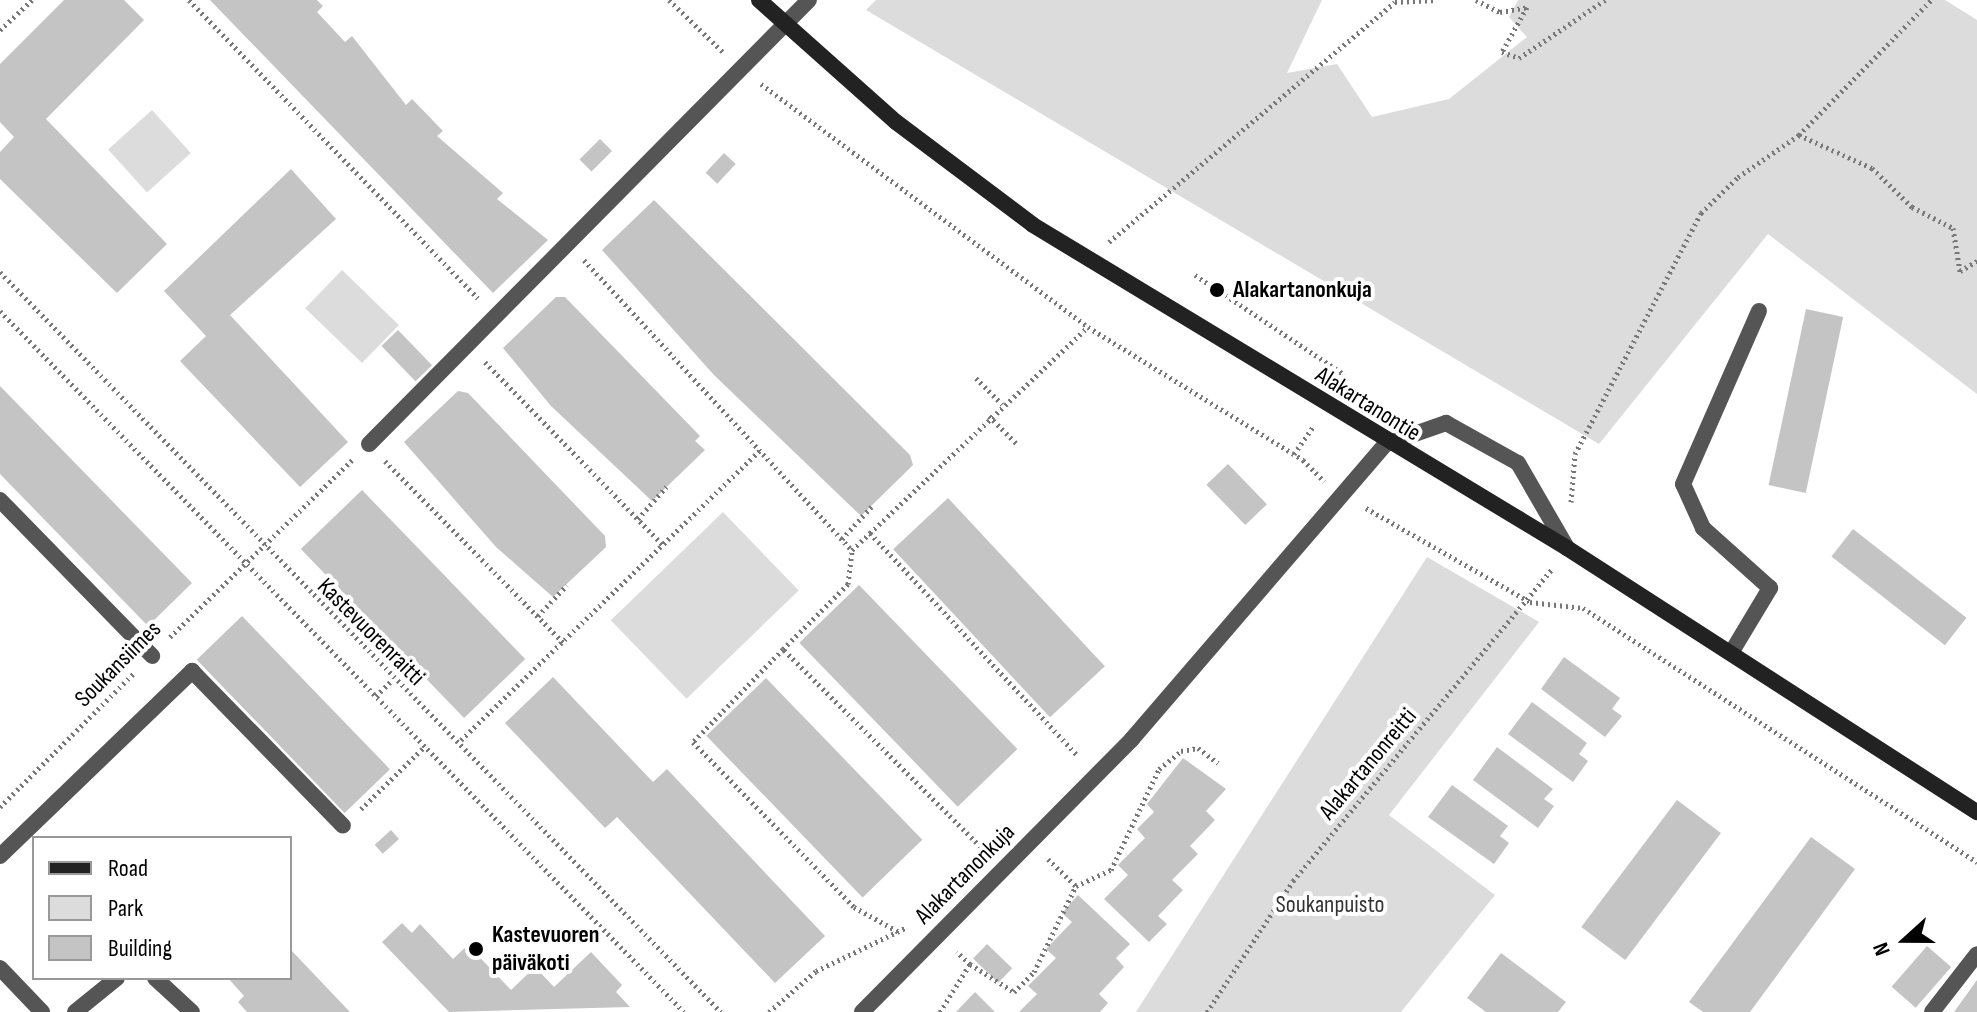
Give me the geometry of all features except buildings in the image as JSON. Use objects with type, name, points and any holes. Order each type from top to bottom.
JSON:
[{"type":"street","name":"Alakartanontie","points":[[759,0],[896,122],[1089,259],[1386,444],[1567,548],[1977,812]]},
{"type":"street","points":[[369,444],[499,320],[567,242],[809,0]]},
{"type":"street","points":[[1731,653],[1770,588],[1703,528],[1683,484],[1759,311]]},
{"type":"street","points":[[1386,444],[1446,423],[1518,463],[1567,548]]},
{"type":"street","name":"Alakartanonkuja","points":[[862,1012],[1097,776],[1346,495],[1386,444]]},
{"type":"street","points":[[0,500],[152,656]]},
{"type":"street","points":[[0,856],[192,671],[343,826]]},
{"type":"street","points":[[1932,1012],[1977,954]]},
{"type":"street","points":[[0,968],[42,1012]]},
{"type":"street","points":[[75,1012],[115,980]]},
{"type":"street","points":[[157,980],[192,1012]]},
{"type":"path","points":[[0,30],[32,0]]},
{"type":"path","points":[[189,0],[499,320]]},
{"type":"path","points":[[669,0],[739,67],[1088,327],[1303,460],[1316,477],[1530,602],[1583,608],[1977,862]]},
{"type":"path","points":[[1089,259],[1395,2],[1436,0]]},
{"type":"path","points":[[1476,0],[1500,12],[1527,7],[1502,52],[1519,58],[1605,0]]},
{"type":"path","points":[[1567,548],[1575,454],[1701,213],[1738,177],[1799,135],[1931,0]]},
{"type":"path","points":[[1799,135],[1872,168],[1912,207],[1953,228],[1960,271],[1977,261]]},
{"type":"path","points":[[567,242],[852,550]]},
{"type":"path","name":"Kastevuorenraitti","points":[[0,272],[391,681],[461,740],[721,1012]]},
{"type":"path","name":"Kastevuorenraitti","points":[[0,311],[684,1012]]},
{"type":"path","points":[[899,932],[854,907],[693,742],[848,584],[852,550],[989,416],[1088,327]]},
{"type":"path","points":[[470,348],[663,545]]},
{"type":"path","points":[[976,378],[1002,404]]},
{"type":"path","points":[[989,416],[1018,445]]},
{"type":"path","points":[[369,444],[564,643]]},
{"type":"path","name":"Soukansiimes","points":[[0,807],[244,562],[369,444]]},
{"type":"path","points":[[461,740],[760,450]]},
{"type":"path","points":[[1309,489],[1316,477]]},
{"type":"path","points":[[638,519],[666,487]]},
{"type":"path","points":[[842,539],[873,505]]},
{"type":"path","points":[[870,533],[1097,776]]},
{"type":"path","name":"Alakartanonreitti","points":[[1207,1012],[1293,881],[1530,602],[1567,548]]},
{"type":"path","points":[[538,616],[567,585]]},
{"type":"path","points":[[783,649],[986,852]]},
{"type":"path","points":[[376,696],[391,681]]},
{"type":"path","points":[[343,826],[425,746]]},
{"type":"path","points":[[1069,768],[1090,747]]},
{"type":"path","points":[[939,934],[970,964],[1014,992],[1034,972],[1076,886],[1111,870],[1159,769],[1181,751],[1198,748],[1218,763]]},
{"type":"path","points":[[975,862],[996,841]]},
{"type":"path","points":[[1031,842],[1076,886]]},
{"type":"path","points":[[769,1012],[816,971],[908,926]]},
{"type":"path","points":[[940,1012],[970,964]]},
{"type":"green space","points":[[876,0],[1322,0],[1287,73],[1337,64],[1372,117],[1449,99],[1527,37],[1509,17],[1518,0],[1945,0],[1977,20],[1977,394],[1768,234],[1599,444],[866,10]]},
{"type":"green space","points":[[152,110],[191,153],[147,193],[108,149]]},
{"type":"green space","points":[[342,270],[399,325],[362,363],[305,308]]},
{"type":"green space","points":[[723,512],[799,590],[687,699],[611,620]]},
{"type":"green space","name":"Soukanpuisto","points":[[1427,557],[1539,622],[1389,815],[1495,895],[1401,1012],[1136,1012]]},
{"type":"place","name":"Alakartanonkuja","points":[[1217,290]]},
{"type":"place","name":"Kastevuoren päiväkoti","points":[[476,949]]}]
